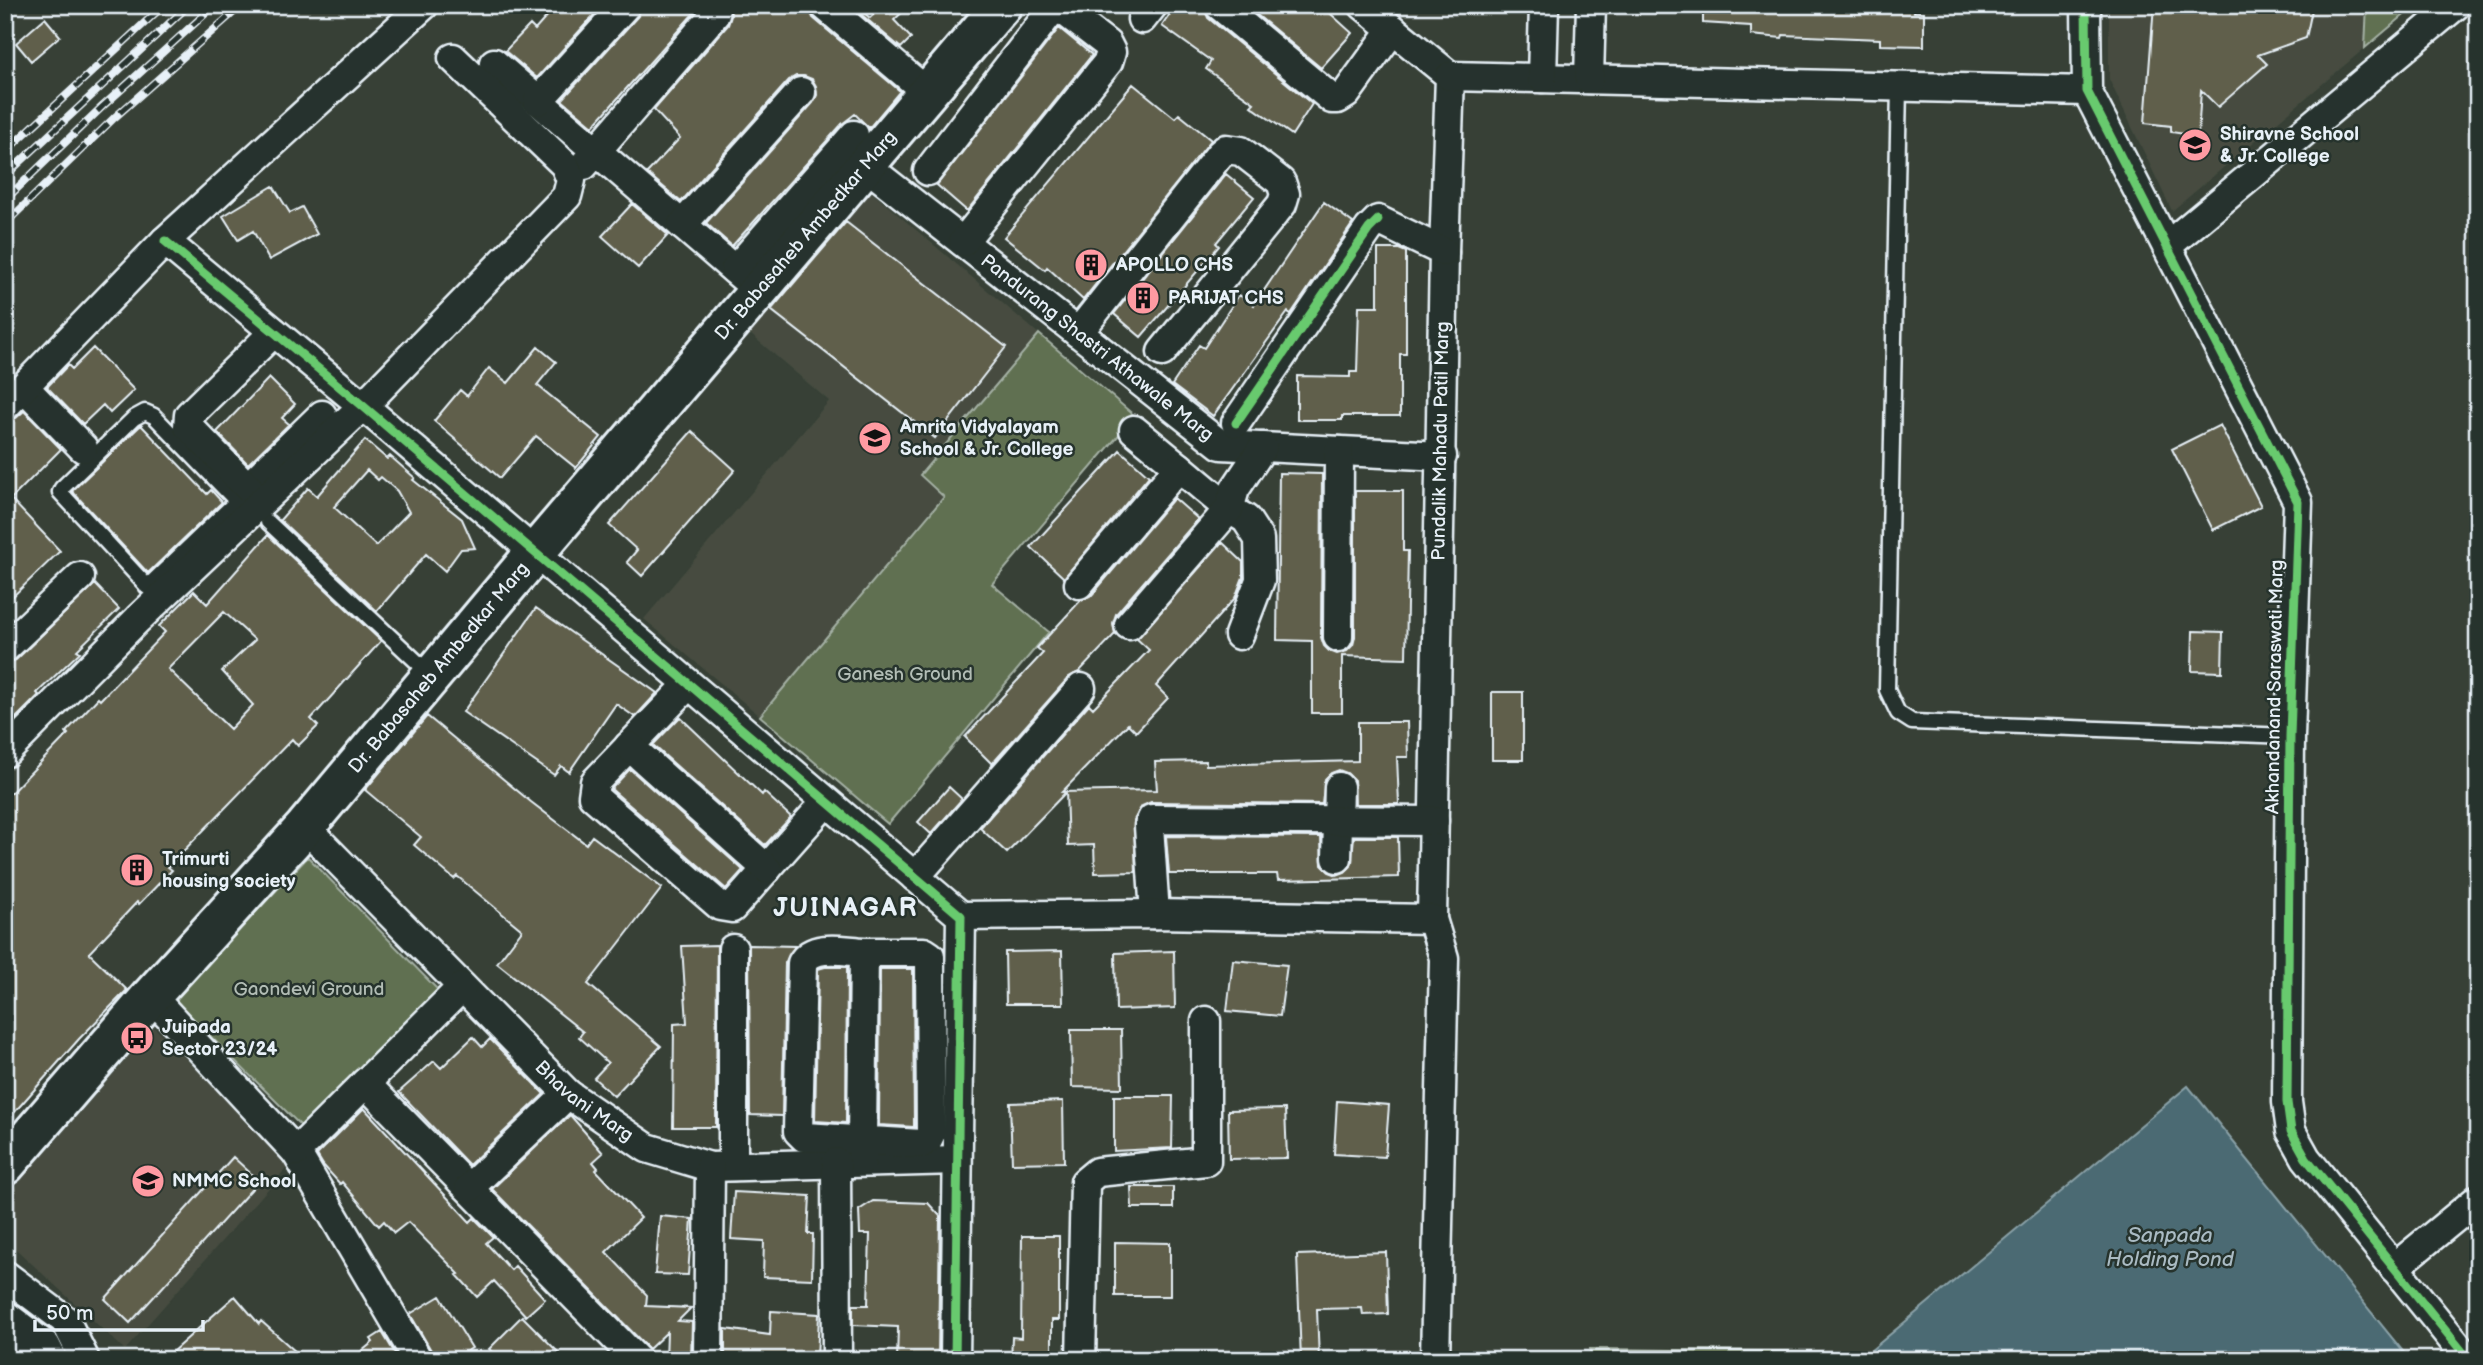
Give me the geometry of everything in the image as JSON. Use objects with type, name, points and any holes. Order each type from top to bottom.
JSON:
[{"type":"main road","name":"Dr. Babasaheb Ambedkar Marg","points":[[5,1165],[150,996],[305,827],[432,676],[534,554],[747,281],[860,150],[928,93],[1002,5]]},
{"type":"street","points":[[83,448],[20,395],[165,241],[425,5]]},
{"type":"street","points":[[538,101],[626,5]]},
{"type":"street","points":[[824,5],[928,93]]},
{"type":"street","points":[[1219,5],[1332,99],[1346,94],[1393,29]]},
{"type":"street","points":[[1363,5],[1450,76],[2087,91]]},
{"type":"street","points":[[1542,78],[1544,5]]},
{"type":"street","points":[[1589,79],[1591,5]]},
{"type":"street","name":"Akhandanand Saraswati Marg","points":[[2086,5],[2087,91],[2298,502],[2290,736],[2287,1102],[2291,1131],[2306,1158],[2469,1360]]},
{"type":"street","points":[[2166,246],[2456,5]]},
{"type":"street","points":[[928,171],[1048,15],[1055,10],[1063,11],[1107,44],[1111,52],[1108,62],[963,242]]},
{"type":"street","points":[[5,753],[153,593],[363,406],[567,196],[571,180],[715,14]]},
{"type":"street","points":[[453,58],[565,165],[571,180]]},
{"type":"street","points":[[494,64],[747,281]]},
{"type":"street","name":"Pundalik Mahadu Patil Marg","points":[[1435,1360],[1444,958],[1432,919],[1444,252],[1450,76]]},
{"type":"street","points":[[682,225],[801,92]]},
{"type":"street","points":[[1078,332],[1220,154],[1226,149],[1241,151],[1281,182],[1285,194],[1282,204],[1163,352]]},
{"type":"street","name":"Pandurang Shastri Athawale Marg","points":[[860,150],[963,242],[1221,445],[1442,456]]},
{"type":"street","points":[[1236,423],[1369,229],[1378,220],[1444,252]]},
{"type":"street","points":[[165,241],[363,406],[961,916],[1155,914],[1432,919]]},
{"type":"street","points":[[252,505],[188,426],[187,420],[274,332]]},
{"type":"street","points":[[252,505],[323,415]]},
{"type":"street","points":[[1134,430],[1229,509],[1246,519],[1259,539],[1260,580],[1239,635]]},
{"type":"street","points":[[1129,625],[1229,509],[1235,489],[1264,447]]},
{"type":"street","points":[[1338,637],[1339,451]]},
{"type":"street","points":[[1079,583],[1180,467]]},
{"type":"street","points":[[5,648],[80,577]]},
{"type":"street","points":[[688,685],[595,782],[593,796],[720,906],[732,908],[826,802]]},
{"type":"street","points":[[915,877],[1081,688]]},
{"type":"street","points":[[629,746],[766,869]]},
{"type":"street","points":[[1337,858],[1339,787]]},
{"type":"street","points":[[1155,914],[1149,826],[1152,819],[1434,821]]},
{"type":"street","name":"Bhavani Marg","points":[[305,827],[568,1094],[646,1148],[722,1166],[853,1154],[957,1160]]},
{"type":"street","points":[[955,1360],[961,916]]},
{"type":"street","points":[[708,1360],[722,1166],[733,948]]},
{"type":"street","points":[[819,950],[864,952],[924,952],[930,956],[931,1133],[928,1139],[921,1143],[853,1154],[804,1137],[798,1131],[802,963],[806,957],[819,950]]},
{"type":"street","points":[[837,1360],[853,1154],[864,952]]},
{"type":"street","points":[[296,1152],[462,987]]},
{"type":"street","points":[[150,996],[296,1152],[418,1360]]},
{"type":"street","points":[[1081,1360],[1084,1182],[1097,1172],[1206,1161],[1206,1021]]},
{"type":"street","points":[[365,1083],[637,1360]]},
{"type":"street","points":[[469,1188],[568,1094]]},
{"type":"street","points":[[2394,1268],[2478,1199]]},
{"type":"street","points":[[5,1275],[65,1320],[85,1360]]},
{"type":"street","points":[[5,1315],[46,1346],[54,1360]]},
{"type":"street","points":[[5,1360],[29,1333]]},
{"type":"lane","points":[[1899,86],[1887,690],[1898,713],[1912,722],[2290,736]]},
{"type":"lane","points":[[153,593],[60,492],[125,426],[141,413],[149,412],[252,505],[432,676]]},
{"type":"shaded area","name":"Shiravne School & Jr. College","points":[[2109,5],[2367,5],[2365,48],[2172,211],[2109,79]]},
{"type":"shaded area","name":"Amrita Vidyalayam School & Jr. College","points":[[863,185],[1039,334],[921,475],[944,497],[760,716],[644,619],[829,401],[743,328]]},
{"type":"shaded area","name":"NMMC School","points":[[154,1027],[291,1163],[125,1350],[5,1239],[5,1199]]},
{"type":"green space","points":[[2367,5],[2416,5],[2365,48]]},
{"type":"green space","name":"Ganesh Ground","points":[[1039,334],[1135,416],[992,584],[1049,632],[888,824],[760,716],[944,497],[920,475]]},
{"type":"green space","name":"Gaondevi Ground","points":[[308,857],[438,990],[303,1128],[173,999]]},
{"type":"green space","points":[[1590,1349],[1869,1352],[1875,1360],[1590,1360]]},
{"type":"water","name":"Sanpada Holding Pond","points":[[2188,1086],[2410,1360],[1875,1360],[1869,1352]]},
{"type":"building","points":[[557,5],[603,5],[537,78],[505,51],[530,25],[535,30]]},
{"type":"building","points":[[642,5],[701,5],[593,126],[562,100],[638,16]]},
{"type":"building","points":[[729,5],[808,5],[813,18],[900,91],[869,128],[855,114],[842,124],[732,246],[706,223],[813,103],[817,95],[812,79],[796,76],[789,80],[681,202],[647,173],[680,138],[654,110],[728,25],[731,16]]},
{"type":"building","points":[[850,5],[855,5],[870,18],[883,5],[910,5],[894,20],[911,38],[901,48]]},
{"type":"building","points":[[1176,5],[1203,5],[1208,18],[1312,104],[1292,135],[1251,106],[1254,103],[1206,69],[1211,61],[1162,26]]},
{"type":"building","points":[[1245,5],[1321,5],[1352,33],[1321,68]]},
{"type":"building","points":[[1703,5],[1788,10],[1788,5],[1915,5],[1914,12],[1924,12],[1924,46],[1880,45],[1880,39],[1751,35],[1751,26],[1703,23]]},
{"type":"building","points":[[2154,5],[2313,5],[2306,38],[2258,55],[2267,64],[2218,107],[2201,90],[2198,136],[2171,132],[2171,126],[2145,123]]},
{"type":"building","points":[[45,18],[60,36],[31,61],[16,43]]},
{"type":"building","points":[[1059,28],[1092,55],[967,211],[937,185]]},
{"type":"building","points":[[1133,84],[1175,118],[1179,114],[1211,140],[1083,300],[1047,267],[1045,270],[1004,237]]},
{"type":"building","points":[[1226,174],[1254,197],[1216,243],[1219,246],[1141,337],[1114,314]]},
{"type":"building","points":[[273,186],[290,213],[302,207],[317,234],[269,260],[253,231],[238,240],[223,216]]},
{"type":"building","points":[[1324,202],[1353,223],[1291,314],[1288,312],[1213,416],[1172,385],[1199,345],[1204,348],[1239,295],[1254,305]]},
{"type":"building","points":[[632,204],[668,235],[638,268],[602,236]]},
{"type":"building","points":[[846,222],[1006,347],[935,438],[771,310]]},
{"type":"building","points":[[1378,249],[1399,249],[1406,252],[1406,354],[1400,354],[1400,416],[1342,416],[1342,420],[1297,420],[1297,376],[1350,377],[1350,372],[1357,372],[1359,306],[1378,306]]},
{"type":"building","points":[[538,347],[556,362],[537,385],[601,437],[576,468],[536,436],[500,478],[434,421],[460,390],[467,396],[489,368],[508,383]]},
{"type":"building","points":[[93,348],[134,390],[110,413],[103,405],[83,424],[47,387],[68,365],[72,369]]},
{"type":"building","points":[[269,378],[295,404],[282,418],[289,424],[248,464],[217,432]]},
{"type":"building","points":[[24,411],[61,449],[11,499],[60,551],[5,604],[5,422]]},
{"type":"building","points":[[141,425],[207,494],[211,490],[222,502],[148,573],[72,491]]},
{"type":"building","points":[[2220,425],[2261,506],[2213,530],[2172,449]]},
{"type":"building","points":[[692,431],[735,470],[642,576],[627,562],[637,550],[609,525]]},
{"type":"building","points":[[365,440],[387,459],[390,456],[415,478],[413,480],[462,519],[475,548],[461,549],[445,571],[426,554],[377,611],[280,520],[308,488],[317,496]],"holes":[[[367,470],[378,480],[381,477],[397,491],[409,512],[376,546],[334,507]]]},
{"type":"building","points":[[1120,450],[1149,476],[1064,578],[1031,547]]},
{"type":"building","points":[[1279,473],[1322,474],[1321,637],[1324,646],[1337,654],[1347,651],[1353,645],[1355,637],[1355,491],[1403,491],[1403,551],[1408,551],[1406,658],[1342,656],[1342,713],[1312,713],[1312,641],[1277,640]]},
{"type":"building","points":[[1174,498],[1198,519],[1116,614],[1113,623],[1115,634],[1079,672],[1069,677],[992,764],[965,737],[1043,653],[1037,648],[1081,600],[1092,595]]},
{"type":"building","points":[[268,535],[381,641],[311,719],[318,726],[298,746],[292,739],[168,867],[172,870],[139,904],[137,902],[89,953],[127,990],[79,1039],[5,1123],[5,799],[68,734],[66,732],[98,698],[100,700],[165,632],[159,626],[194,591],[207,604]],"holes":[[[224,612],[255,640],[222,671],[253,705],[230,729],[168,669]]]},
{"type":"building","points":[[1222,542],[1243,562],[1243,577],[1235,598],[1156,686],[1168,698],[1136,732],[1128,724],[1062,792],[1157,790],[1155,762],[1206,761],[1206,765],[1358,761],[1358,722],[1407,722],[1408,757],[1397,757],[1399,804],[1355,804],[1354,780],[1339,770],[1325,779],[1322,804],[1151,802],[1142,806],[1134,820],[1136,872],[1095,873],[1094,845],[1068,846],[1066,792],[1007,853],[980,828],[1089,704],[1093,708],[1149,650],[1137,639]]},
{"type":"building","points":[[95,584],[119,609],[77,650],[80,652],[37,693],[39,695],[5,729],[5,664],[16,660]]},
{"type":"building","points":[[536,608],[657,693],[635,717],[616,704],[569,772],[561,766],[554,775],[463,712]]},
{"type":"building","points":[[2193,631],[2223,632],[2222,672],[2192,671]]},
{"type":"building","points":[[1492,692],[1523,692],[1523,760],[1492,760]]},
{"type":"building","points":[[427,716],[586,844],[592,836],[662,888],[588,984],[661,1046],[614,1096],[594,1078],[608,1063],[579,1037],[583,1032],[497,963],[522,930],[457,876],[454,879],[414,845],[421,837],[365,790]]},
{"type":"building","points":[[680,717],[762,795],[764,792],[791,817],[765,845],[653,745]]},
{"type":"building","points":[[630,769],[743,870],[726,889],[611,789]]},
{"type":"building","points":[[949,787],[962,799],[931,834],[918,822]]},
{"type":"building","points":[[1166,836],[1321,837],[1322,865],[1337,875],[1351,866],[1354,837],[1398,837],[1399,877],[1278,880],[1277,874],[1169,874]]},
{"type":"building","points":[[717,945],[716,1127],[673,1127],[674,1024],[687,1023],[682,946]]},
{"type":"building","points":[[749,945],[795,946],[785,963],[782,1116],[750,1115]]},
{"type":"building","points":[[1062,951],[1063,1004],[1006,1004],[1005,952]]},
{"type":"building","points":[[1174,951],[1175,1008],[1116,1010],[1115,953]]},
{"type":"building","points":[[1233,960],[1287,965],[1280,1016],[1227,1011]]},
{"type":"building","points":[[847,967],[846,1123],[815,1121],[818,969]]},
{"type":"building","points":[[880,969],[913,969],[914,1127],[879,1125]]},
{"type":"building","points":[[1071,1030],[1121,1030],[1122,1088],[1072,1087]]},
{"type":"building","points":[[473,1037],[482,1047],[490,1039],[544,1094],[469,1165],[399,1092],[434,1061],[441,1068]]},
{"type":"building","points":[[1114,1096],[1173,1096],[1172,1148],[1114,1151]]},
{"type":"building","points":[[1063,1101],[1064,1162],[1012,1163],[1010,1103]]},
{"type":"building","points":[[1337,1101],[1389,1105],[1385,1157],[1334,1154]]},
{"type":"building","points":[[364,1108],[470,1222],[474,1218],[493,1237],[486,1243],[511,1270],[515,1266],[545,1299],[526,1316],[494,1281],[477,1297],[457,1275],[459,1274],[408,1222],[394,1233],[384,1221],[379,1226],[342,1182],[340,1184],[323,1165],[317,1155]]},
{"type":"building","points":[[1285,1109],[1287,1158],[1229,1159],[1228,1110]]},
{"type":"building","points":[[570,1115],[603,1153],[593,1162],[598,1168],[596,1170],[641,1218],[606,1252],[647,1295],[646,1306],[691,1308],[678,1321],[692,1322],[691,1360],[666,1360],[667,1332],[649,1349],[492,1189]]},
{"type":"building","points":[[233,1157],[259,1181],[130,1323],[105,1299]]},
{"type":"building","points":[[1131,1187],[1173,1187],[1173,1208],[1132,1208]]},
{"type":"building","points":[[734,1192],[810,1196],[808,1234],[813,1234],[812,1279],[763,1277],[764,1241],[731,1239]]},
{"type":"building","points":[[873,1201],[928,1203],[940,1216],[938,1360],[897,1360],[898,1327],[853,1325],[853,1305],[868,1305],[870,1234],[860,1234],[859,1210]]},
{"type":"building","points":[[660,1216],[692,1219],[688,1275],[655,1274]]},
{"type":"building","points":[[1022,1236],[1059,1236],[1059,1320],[1052,1320],[1052,1360],[1011,1360],[1012,1337],[1021,1338]]},
{"type":"building","points":[[1115,1242],[1170,1243],[1170,1296],[1115,1296]]},
{"type":"building","points":[[1386,1252],[1388,1314],[1363,1315],[1362,1308],[1317,1309],[1319,1360],[1301,1360],[1297,1255]]},
{"type":"building","points":[[235,1296],[259,1324],[261,1321],[305,1360],[163,1360]]},
{"type":"building","points":[[440,1296],[472,1348],[453,1360],[435,1360],[410,1314]]},
{"type":"building","points":[[771,1311],[819,1314],[817,1360],[725,1358],[725,1329],[770,1335]]},
{"type":"building","points":[[522,1316],[566,1360],[500,1360],[489,1349]]},
{"type":"building","points":[[382,1332],[399,1360],[351,1360],[373,1342],[371,1339]]},
{"type":"railway","points":[[5,152],[164,5]]},
{"type":"railway","points":[[5,176],[189,5]]},
{"type":"railway","points":[[5,200],[103,106],[215,5]]},
{"type":"railway","points":[[5,224],[114,118],[242,5]]},
{"type":"cycle path","points":[[2086,5],[2087,91],[2298,502],[2290,736],[2287,1102],[2291,1131],[2306,1158],[2469,1360]]},
{"type":"cycle path","points":[[1236,423],[1369,229],[1378,220]]},
{"type":"cycle path","points":[[165,241],[363,406],[961,916],[955,1360]]},
{"type":"place","name":"Shiravne School & Jr. College","points":[[2195,145]]},
{"type":"place","name":"APOLLO CHS","points":[[1091,265]]},
{"type":"place","name":"PARIJAT CHS","points":[[1143,298]]},
{"type":"place","name":"Amrita Vidyalayam School & Jr. College","points":[[875,438]]},
{"type":"place","name":"Trimurti housing society","points":[[137,870]]},
{"type":"place","name":"Juipada Sector 23/24","points":[[137,1038]]},
{"type":"place","name":"NMMC School","points":[[148,1181]]},
{"type":"district","name":"JUINAGAR","points":[[846,908]]}]
